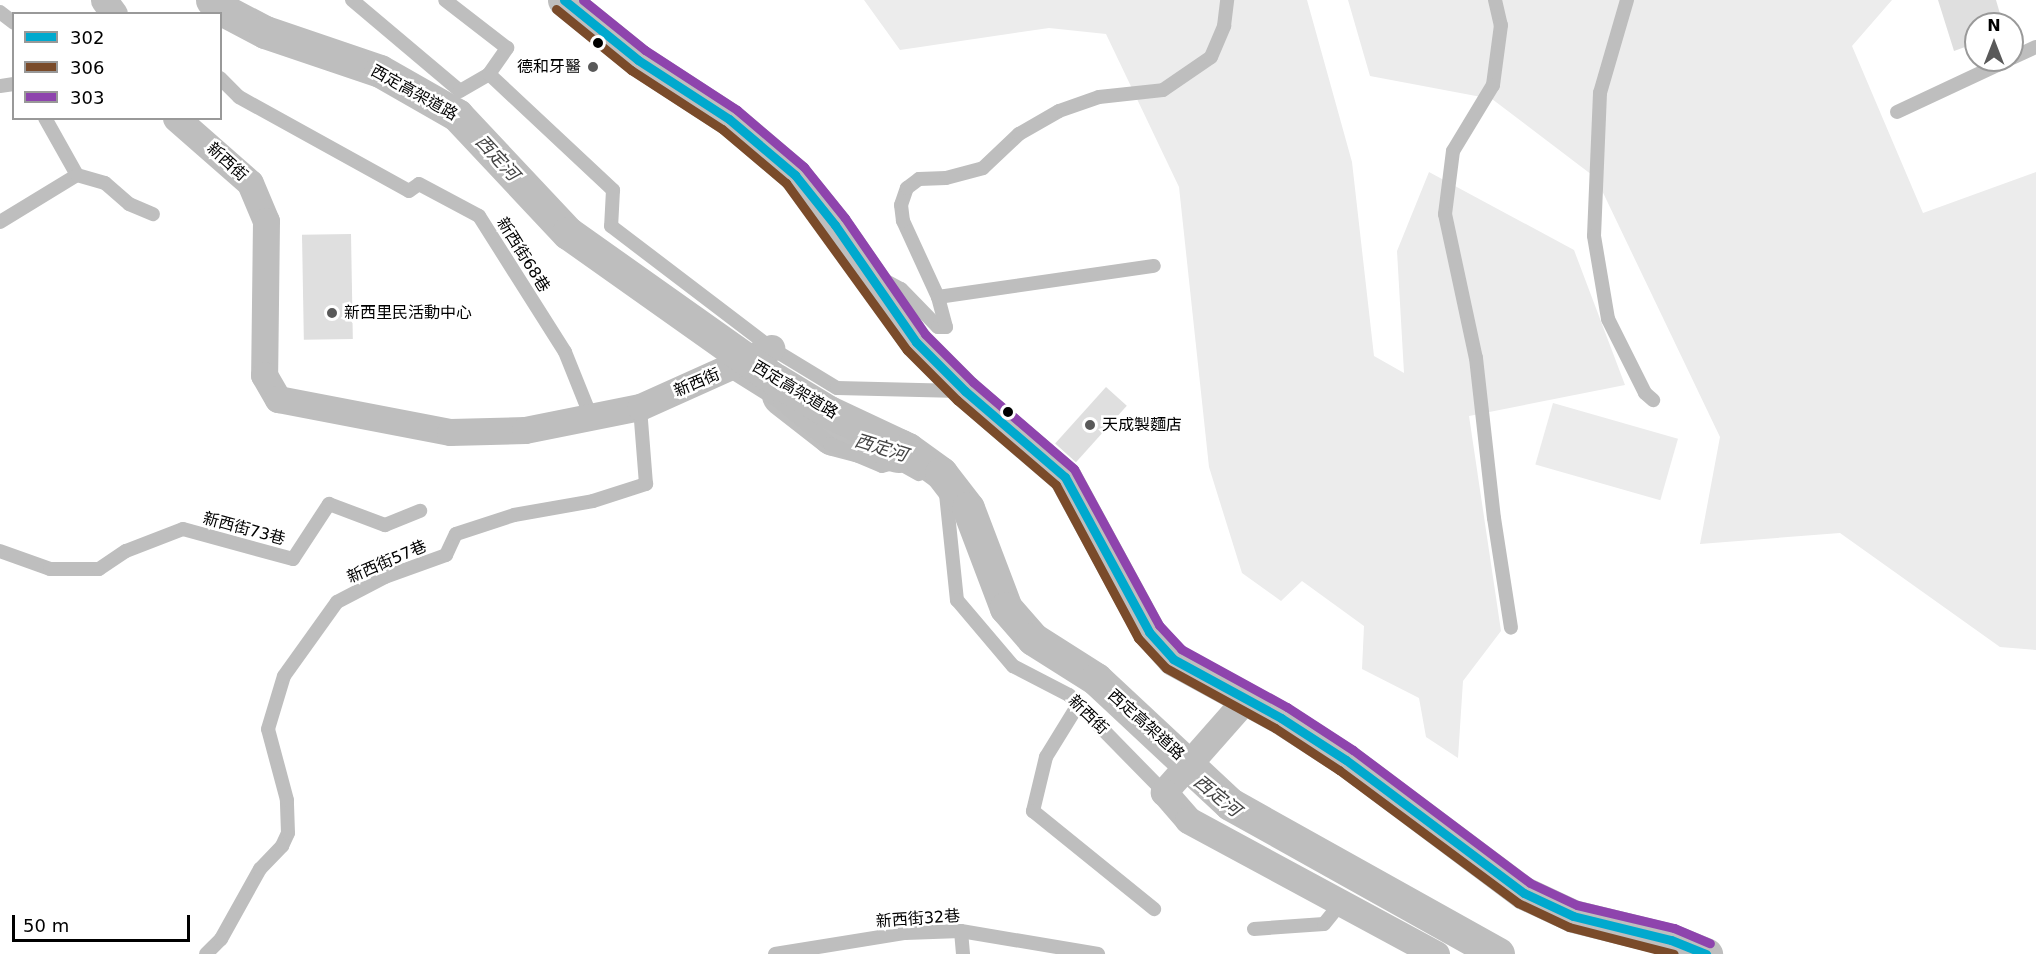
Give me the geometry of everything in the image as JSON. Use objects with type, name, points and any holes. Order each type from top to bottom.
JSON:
[{"type":"street","name":"西定高架道路","points":[[212,0],[221,9],[265,32],[380,71],[458,115],[568,233],[776,380],[829,412],[908,449],[941,473],[968,508],[1006,608],[1033,639],[1096,679],[1230,804],[1498,954]]},
{"type":"street","points":[[564,0],[638,60],[729,119],[795,175],[916,342],[965,391],[1065,477],[1160,647],[1173,659],[1281,718],[1346,760],[1524,893],[1573,916],[1671,940],[1706,954]]},
{"type":"street","name":"新西街","points":[[178,120],[250,183],[266,221],[264,375],[278,399],[450,432],[525,430],[592,419],[640,407],[729,369]]},
{"type":"street","points":[[729,369],[771,348]]},
{"type":"street","points":[[1164,792],[1245,700]]},
{"type":"street","name":"新西街","points":[[1164,792],[1188,820],[1436,954]]},
{"type":"lane","points":[[352,0],[460,92],[489,74],[507,48],[445,0]]},
{"type":"lane","points":[[864,270],[901,289],[938,327],[946,327],[938,297],[903,221],[901,205],[907,188],[919,179],[946,178],[983,168],[1019,134],[1059,111],[1100,97],[1163,90],[1211,57],[1224,26],[1227,0]]},
{"type":"lane","points":[[1495,0],[1501,25],[1493,85],[1453,151],[1445,214],[1476,358],[1494,518],[1511,628]]},
{"type":"lane","points":[[1627,0],[1600,93],[1594,236],[1608,319],[1645,393],[1653,400]]},
{"type":"lane","points":[[0,12],[12,21]]},
{"type":"lane","points":[[1898,112],[1983,72]]},
{"type":"lane","points":[[489,74],[613,190],[611,226],[771,348],[837,388],[965,391]]},
{"type":"lane","name":"新西街68巷","points":[[222,80],[239,97],[409,191],[418,184],[479,216],[565,352],[592,419]]},
{"type":"lane","points":[[46,120],[77,175],[105,183],[129,204],[153,214]]},
{"type":"lane","points":[[0,222],[77,175]]},
{"type":"lane","points":[[938,297],[1154,266]]},
{"type":"lane","name":"新西街","points":[[729,369],[780,402],[830,444],[882,466],[897,462],[949,496],[957,600],[1013,666],[1069,695],[1164,792]]},
{"type":"lane","name":"新西街57巷","points":[[206,954],[221,939],[260,869],[282,846],[288,833],[287,800],[268,729],[284,676],[337,602],[385,577],[446,555],[456,534],[514,516],[593,501],[646,484],[640,407]]},
{"type":"lane","name":"新西街73巷","points":[[0,550],[50,569],[99,569],[126,551],[183,529],[293,559],[329,504],[385,525],[420,511]]},
{"type":"lane","points":[[1078,705],[1046,757],[1033,811],[1154,909]]},
{"type":"lane","points":[[1254,929],[1324,924],[1341,903]]},
{"type":"lane","points":[[961,931],[963,954]]},
{"type":"lane","name":"新西街32巷","points":[[775,954],[905,933],[961,931],[1098,954]]},
{"type":"shaded area","points":[[864,0],[1307,0],[1352,162],[1374,356],[1404,373],[1397,251],[1429,172],[1574,250],[1625,385],[1469,416],[1501,631],[1463,681],[1458,758],[1426,737],[1419,698],[1362,669],[1364,626],[1302,581],[1281,601],[1242,573],[1209,467],[1179,187],[1106,34],[1049,28],[900,50]]},
{"type":"shaded area","points":[[1348,0],[1892,0],[1852,46],[1923,213],[2036,172],[2036,650],[2000,647],[1840,533],[1700,544],[1720,437],[1596,178],[1492,99],[1370,76]]},
{"type":"shaded area","points":[[1553,403],[1678,439],[1660,500],[1535,465]]},
{"type":"building","points":[[1938,0],[1996,0],[2000,12],[1964,12],[1964,47],[1954,51]]},
{"type":"building","points":[[351,234],[353,339],[304,340],[302,235]]},
{"type":"building","name":"天成製麵店","points":[[1106,387],[1127,406],[1076,462],[1055,443]]},
{"type":"waterway","name":"西定河","points":[[784,395],[834,434],[899,451]]},
{"type":"transit line","name":"302","points":[[564,0],[638,60],[729,119],[795,175],[835,225],[916,342],[965,391],[1065,477],[1149,632],[1173,659],[1281,718],[1346,760],[1524,893],[1573,916],[1671,940],[1706,954]]},
{"type":"transit line","name":"303","points":[[583,0],[645,50],[737,110],[804,167],[845,218],[925,334],[973,382],[1074,469],[1159,625],[1181,649],[1287,707],[1353,750],[1530,883],[1577,905],[1674,928],[1710,943]]},
{"type":"transit line","name":"306","points":[[556,9],[631,70],[722,129],[786,183],[907,350],[957,400],[1056,485],[1138,638],[1166,668],[1275,728],[1339,770],[1518,903],[1569,927],[1674,954]]},
{"type":"place","name":"德和牙醫","points":[[593,67]]},
{"type":"place","name":"新西里民活動中心","points":[[332,313]]},
{"type":"place","name":"天成製麵店","points":[[1090,425]]}]
